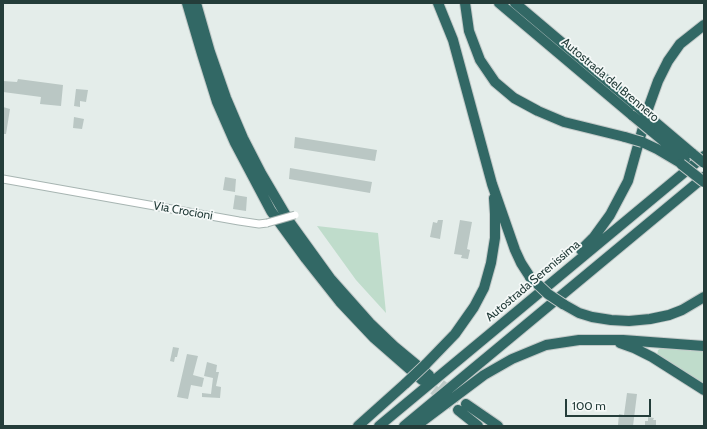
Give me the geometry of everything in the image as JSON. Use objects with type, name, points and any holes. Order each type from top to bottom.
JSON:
[{"type":"highway","points":[[187,3],[217,102],[235,143],[271,211],[340,302],[374,338],[426,378],[370,323],[330,278],[291,224],[261,173],[237,125],[210,52],[196,3]]},
{"type":"highway","points":[[438,3],[453,40],[492,184],[515,250],[530,278],[548,294],[579,313],[611,320],[629,321],[669,315],[682,310],[704,297]]},
{"type":"highway","points":[[465,3],[468,31],[480,60],[495,82],[514,98],[538,111],[564,122],[625,137],[642,142],[657,149],[688,157],[704,156]]},
{"type":"highway","name":"Autostrada del Brennero","points":[[499,3],[635,111]]},
{"type":"highway","name":"Autostrada del Brennero","points":[[515,3],[688,157],[704,163]]},
{"type":"highway","points":[[494,330],[535,290],[587,245],[610,215],[628,181],[649,106],[658,81],[668,61],[680,44],[704,25]]},
{"type":"highway","name":"Autostrada del Brennero","points":[[652,126],[664,129],[704,176]]},
{"type":"highway","name":"Autostrada Serenissima","points":[[379,426],[704,156]]},
{"type":"highway","points":[[688,157],[704,182]]},
{"type":"highway","points":[[404,426],[704,176]]},
{"type":"highway","points":[[358,426],[425,365],[455,334],[474,307],[484,288],[491,263],[495,238],[495,214],[492,184]]},
{"type":"highway","points":[[416,426],[496,367],[536,348],[568,341],[588,340],[623,340],[704,346]]},
{"type":"highway","points":[[610,341],[634,348],[652,357],[704,390]]},
{"type":"highway","points":[[463,410],[473,426]]},
{"type":"highway","points":[[463,410],[478,426]]},
{"type":"highway","points":[[463,410],[498,426]]},
{"type":"street","name":"Via Crocioni","points":[[3,179],[259,224],[295,215]]},
{"type":"green space","points":[[317,226],[378,233],[386,313],[356,280]]},
{"type":"green space","points":[[663,347],[704,349],[704,385],[657,356],[658,350]]},
{"type":"building","points":[[18,79],[63,85],[61,106],[40,104],[41,97],[3,92],[3,81],[17,82]]},
{"type":"building","points":[[76,89],[88,90],[86,102],[80,101],[80,107],[74,106]]},
{"type":"building","points":[[3,107],[10,109],[6,134],[3,134]]},
{"type":"building","points":[[74,117],[84,119],[82,129],[73,128]]},
{"type":"building","points":[[295,137],[377,150],[375,161],[294,148]]},
{"type":"building","points":[[290,168],[372,182],[370,193],[289,179]]},
{"type":"building","points":[[225,177],[236,179],[235,192],[223,190]]},
{"type":"building","points":[[235,195],[247,197],[246,211],[233,209]]},
{"type":"building","points":[[438,220],[443,220],[440,239],[430,237],[433,222],[437,223]]},
{"type":"building","points":[[460,220],[472,222],[467,249],[470,250],[468,259],[461,258],[462,255],[454,254]]},
{"type":"building","points":[[173,347],[179,348],[174,362],[170,361]]},
{"type":"building","points":[[187,354],[198,356],[193,375],[204,378],[202,387],[191,385],[188,399],[177,397]]},
{"type":"building","points":[[207,362],[217,365],[216,372],[219,372],[216,386],[221,387],[220,398],[202,397],[202,393],[211,394],[213,378],[204,376]]},
{"type":"building","points":[[627,393],[637,394],[633,426],[618,425],[619,414],[624,415]]},
{"type":"building","points":[[648,417],[656,420],[656,426],[645,426],[645,421],[648,421]]},
{"type":"tunnel","points":[[429,375],[466,404]]},
{"type":"tunnel","points":[[422,380],[458,410]]}]
